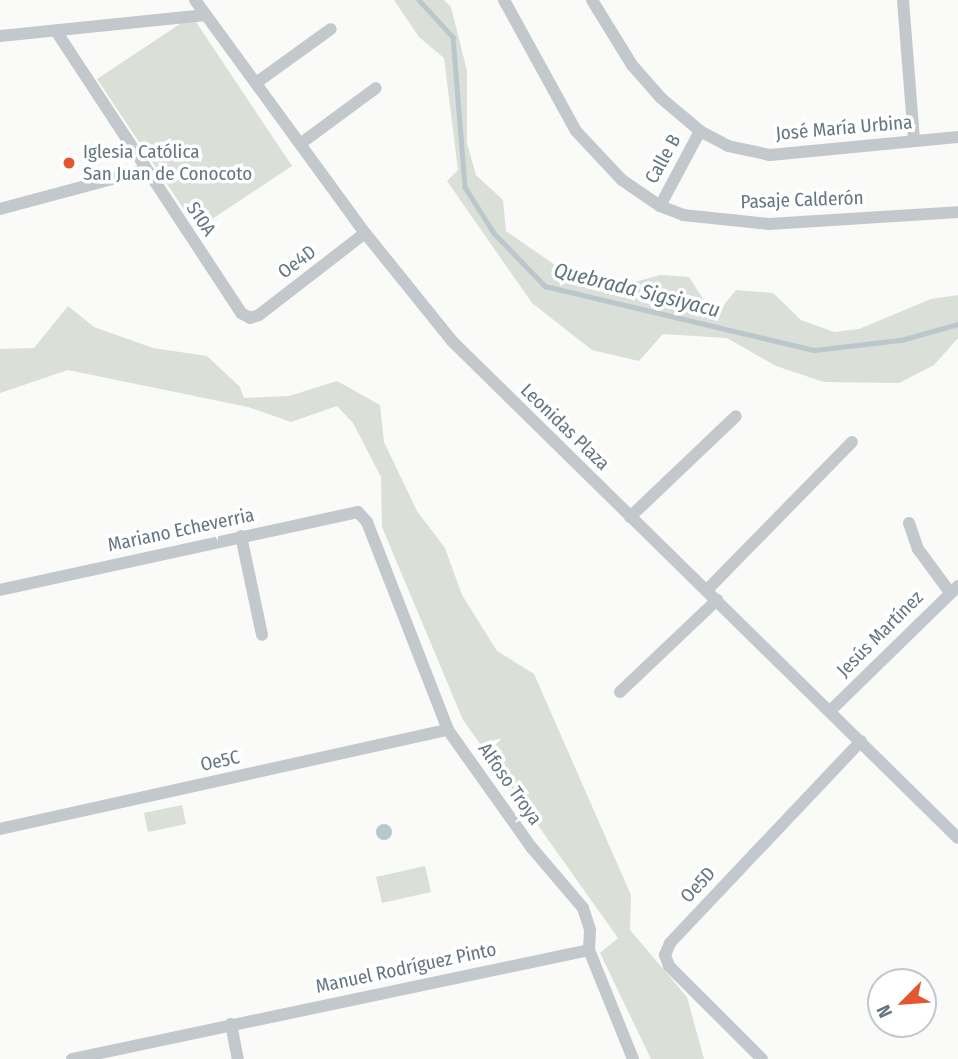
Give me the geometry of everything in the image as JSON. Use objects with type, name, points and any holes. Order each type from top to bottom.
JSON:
[{"type":"street","name":"Leonidas Plaza","points":[[195,0],[365,233],[452,341],[958,838]]},
{"type":"street","name":"Pasaje Calderón","points":[[504,0],[576,131],[622,180],[660,206],[683,215],[769,225],[958,212]]},
{"type":"street","name":"José María Urbina","points":[[592,0],[632,65],[661,98],[700,131],[728,146],[771,155],[958,136]]},
{"type":"street","points":[[903,0],[914,141]]},
{"type":"street","points":[[0,36],[206,15]]},
{"type":"street","points":[[256,83],[331,29]]},
{"type":"street","name":"S10A","points":[[56,31],[240,313],[250,318]]},
{"type":"street","points":[[300,144],[376,88]]},
{"type":"street","name":"Calle B","points":[[660,206],[700,131]]},
{"type":"street","points":[[0,209],[146,170]]},
{"type":"street","name":"Oe4D","points":[[250,318],[365,233]]},
{"type":"street","points":[[630,517],[736,416]]},
{"type":"street","points":[[620,692],[852,442]]},
{"type":"street","name":"Mariano Echeverria","points":[[0,590],[345,513],[358,512],[367,522]]},
{"type":"street","name":"Alfoso Troya","points":[[367,522],[448,730],[532,848],[583,908],[590,930],[589,950],[633,1059]]},
{"type":"street","points":[[909,523],[918,550],[953,589]]},
{"type":"street","points":[[242,536],[262,635]]},
{"type":"street","name":"Jesús Martínez","points":[[831,711],[953,589]]},
{"type":"street","name":"Oe5C","points":[[0,829],[448,730]]},
{"type":"street","name":"Oe5D","points":[[762,1059],[669,966],[665,955],[670,943],[861,741]]},
{"type":"street","name":"Manuel Rodríguez Pinto","points":[[72,1059],[589,950]]},
{"type":"street","points":[[231,1024],[238,1059]]},
{"type":"shaded area","points":[[394,0],[444,0],[451,7],[467,71],[467,143],[476,175],[503,200],[506,231],[555,265],[594,282],[621,286],[660,275],[689,277],[711,311],[722,307],[736,290],[773,293],[801,320],[834,332],[859,329],[931,299],[958,295],[958,338],[934,365],[899,383],[824,382],[776,366],[727,338],[663,334],[639,361],[592,350],[532,303],[447,181],[458,170],[444,58],[419,37]]},
{"type":"shaded area","points":[[192,16],[292,166],[197,229],[97,79]]},
{"type":"shaded area","points":[[68,306],[94,327],[153,348],[207,356],[240,387],[244,398],[289,396],[337,381],[380,405],[384,442],[417,511],[445,548],[462,595],[497,651],[534,674],[631,895],[630,930],[687,997],[704,1059],[651,1059],[600,953],[618,938],[463,720],[382,527],[381,477],[353,423],[337,406],[291,422],[248,407],[68,370],[0,393],[0,349],[34,348]]},
{"type":"shaded area","points":[[182,805],[186,824],[148,832],[144,813]]},
{"type":"shaded area","points":[[384,824],[392,832],[384,840],[376,832]]},
{"type":"shaded area","points":[[425,866],[431,892],[382,903],[376,877]]},
{"type":"waterway","name":"Quebrada Sigsiyacu","points":[[419,0],[453,37],[465,187],[494,233],[545,286],[814,350],[901,340],[958,324]]},
{"type":"place","name":"Iglesia Católica San Juan de Conocoto","points":[[69,163]]}]
